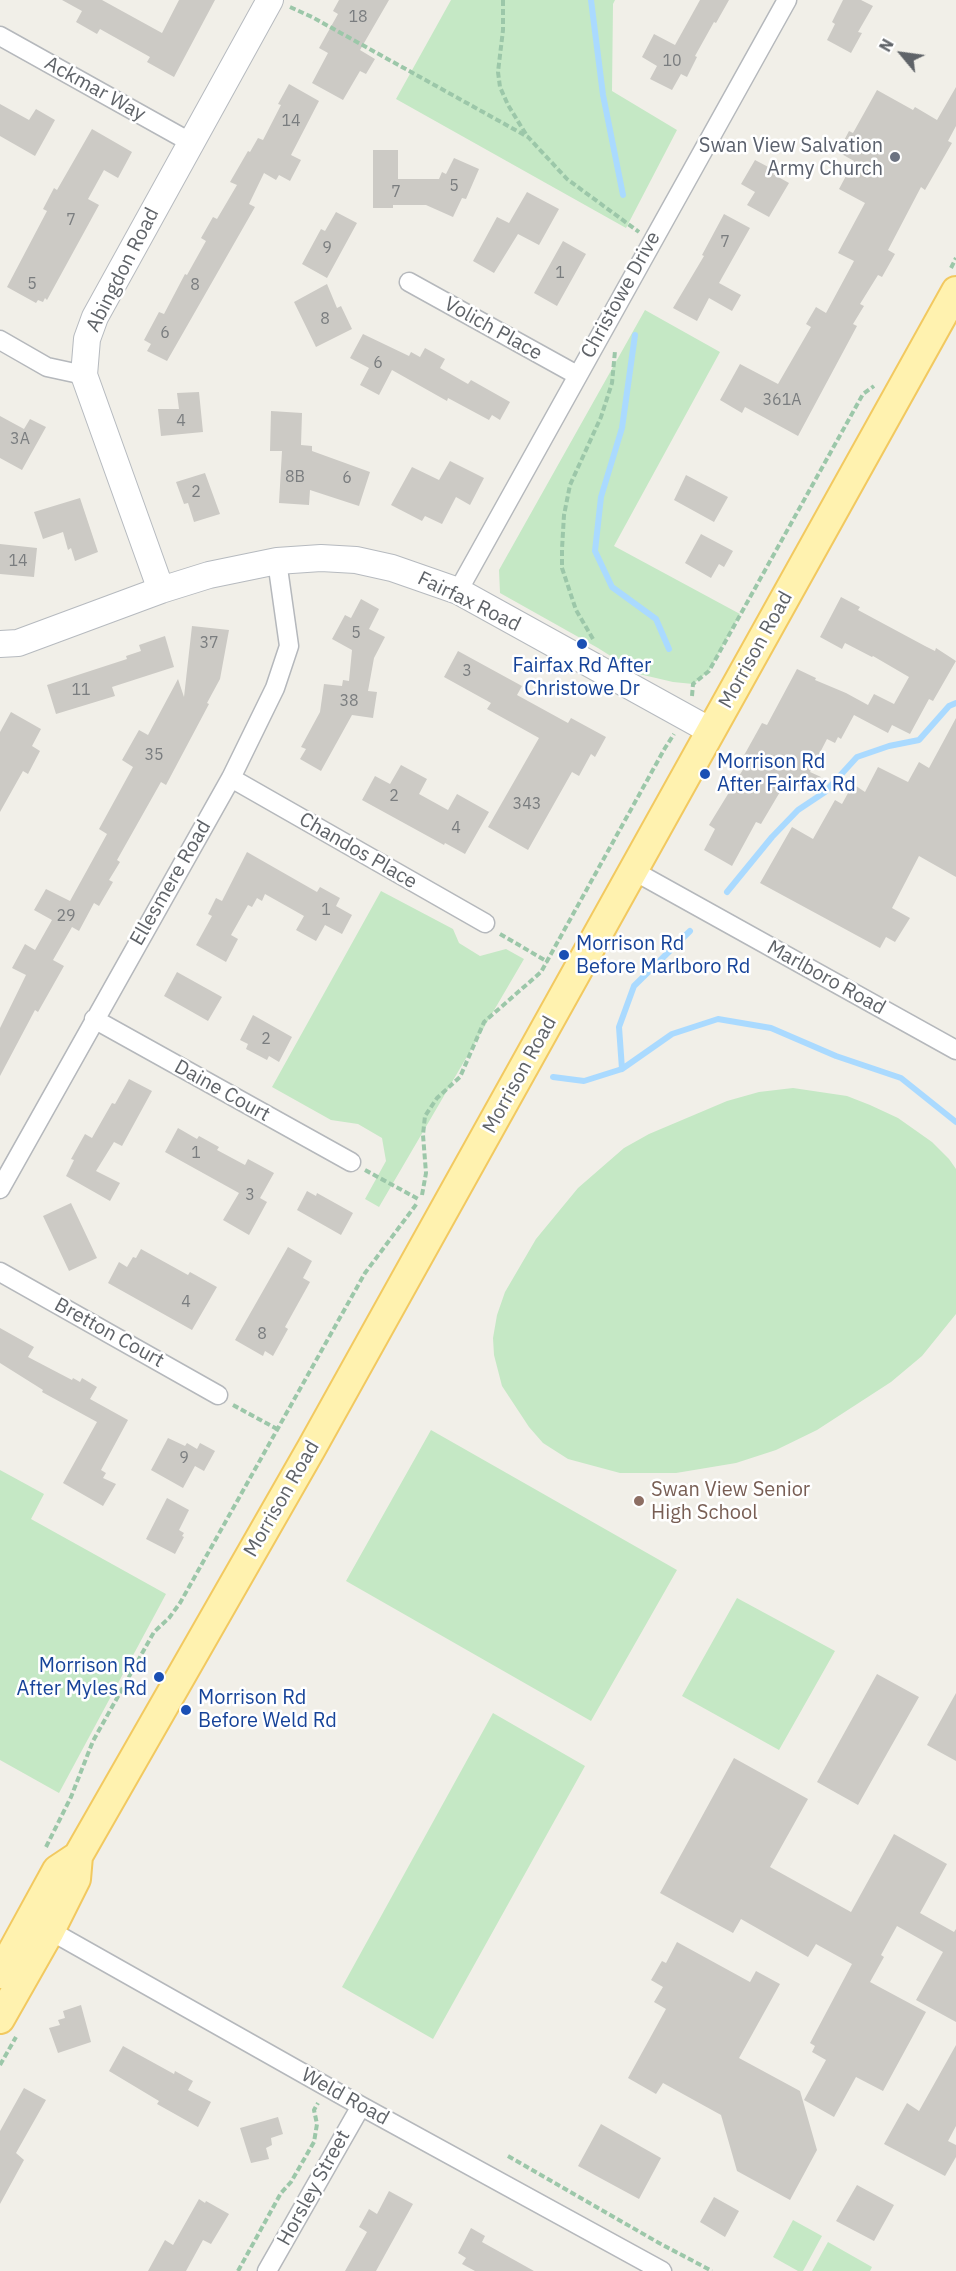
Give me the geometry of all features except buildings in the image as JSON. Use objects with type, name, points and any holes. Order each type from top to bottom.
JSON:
[{"type":"main road","name":"Morrison Road","points":[[0,2019],[40,1925],[57,1870],[78,1856],[311,1449],[711,731],[950,285]]},
{"type":"main road","name":"Morrison Road","points":[[0,1974],[40,1925]]},
{"type":"street","name":"Christowe Drive","points":[[458,591],[787,0]]},
{"type":"street","name":"Abingdon Road","points":[[161,590],[84,375],[87,339],[95,317],[190,142],[277,2]]},
{"type":"street","name":"Ackmar Way","points":[[0,36],[190,142]]},
{"type":"street","name":"Volich Place","points":[[409,282],[577,375]]},
{"type":"street","points":[[0,340],[47,367],[84,375]]},
{"type":"street","name":"Fairfax Road","points":[[0,644],[18,643],[161,590],[209,575],[277,561],[321,558],[356,560],[392,567],[458,591],[711,731]]},
{"type":"street","name":"Ellesmere Road","points":[[0,1189],[231,778],[276,688],[289,646],[277,561]]},
{"type":"street","name":"Chandos Place","points":[[231,778],[485,923]]},
{"type":"street","name":"Marlboro Road","points":[[634,871],[956,1050]]},
{"type":"street","name":"Daine Court","points":[[94,1019],[351,1162]]},
{"type":"street","name":"Bretton Court","points":[[0,1272],[218,1395]]},
{"type":"street","name":"Weld Road","points":[[40,1925],[361,2106],[662,2271]]},
{"type":"street","name":"Horsley Street","points":[[267,2271],[361,2106]]},
{"type":"path","points":[[503,0],[503,30],[498,72],[500,87],[508,105],[528,137],[567,179],[618,215],[651,242]]},
{"type":"path","points":[[277,2],[312,16],[528,137]]},
{"type":"path","points":[[950,285],[956,258]]},
{"type":"path","points":[[598,648],[576,610],[562,568],[562,549],[564,515],[570,485],[605,406],[612,383],[615,347]]},
{"type":"path","points":[[692,704],[693,684],[709,671],[863,394],[877,384]]},
{"type":"path","points":[[44,1850],[71,1797],[93,1741],[154,1632],[175,1612],[365,1273],[420,1200],[426,1173],[423,1135],[425,1116],[436,1098],[460,1077],[484,1022],[535,979],[547,962],[675,733]]},
{"type":"path","points":[[485,923],[547,962]]},
{"type":"path","points":[[351,1162],[420,1200]]},
{"type":"path","points":[[218,1395],[277,1430]]},
{"type":"path","points":[[238,2271],[281,2193],[291,2182],[314,2142],[317,2131],[314,2110],[326,2086]]},
{"type":"path","points":[[508,2156],[712,2271]]},
{"type":"green space","points":[[451,0],[615,0],[613,4],[612,91],[677,130],[626,228],[396,99]]},
{"type":"green space","points":[[645,310],[720,352],[614,546],[740,614],[709,671],[693,684],[639,674],[598,648],[500,593],[499,570]]},
{"type":"green space","points":[[381,891],[453,929],[459,943],[480,956],[506,949],[524,959],[379,1207],[365,1199],[386,1161],[382,1138],[358,1124],[331,1120],[272,1087]]},
{"type":"green space","points":[[793,1088],[847,1096],[870,1105],[898,1118],[932,1142],[949,1159],[956,1169],[956,1314],[922,1356],[891,1382],[817,1430],[776,1450],[736,1463],[676,1473],[620,1473],[568,1459],[543,1443],[529,1427],[502,1386],[494,1355],[493,1338],[497,1315],[505,1292],[536,1239],[578,1188],[624,1148],[649,1134],[727,1101],[759,1092]]},
{"type":"green space","points":[[431,1430],[677,1570],[591,1721],[346,1581]]},
{"type":"green space","points":[[0,1470],[44,1494],[31,1519],[166,1594],[59,1793],[0,1760]]},
{"type":"green space","points":[[737,1598],[835,1651],[779,1750],[682,1696]]},
{"type":"green space","points":[[493,1713],[585,1766],[433,2039],[342,1987]]},
{"type":"green space","points":[[793,2220],[822,2236],[803,2271],[798,2271],[773,2257]]},
{"type":"green space","points":[[828,2242],[872,2267],[870,2271],[812,2271]]},
{"type":"waterway","points":[[591,0],[603,95],[623,195]]},
{"type":"waterway","points":[[635,335],[622,428],[601,497],[595,551],[612,587],[656,619],[669,649]]},
{"type":"waterway","points":[[727,892],[772,837],[798,810],[825,792],[857,757],[889,746],[919,740],[949,706],[956,703]]},
{"type":"waterway","points":[[553,1077],[584,1081],[622,1069],[619,1027],[634,986],[690,931]]},
{"type":"waterway","points":[[622,1069],[672,1034],[718,1019],[771,1028],[836,1056],[901,1078],[956,1122]]},
{"type":"place","name":"Swan View Salvation Army Church","points":[[895,157]]},
{"type":"place","name":"Fairfax Rd After Christowe Dr","points":[[582,644]]},
{"type":"place","name":"Morrison Rd After Fairfax Rd","points":[[705,774]]},
{"type":"place","name":"Morrison Rd Before Marlboro Rd","points":[[564,955]]},
{"type":"place","name":"Swan View Senior High School","points":[[639,1501]]},
{"type":"place","name":"Morrison Rd After Myles Rd","points":[[159,1677]]},
{"type":"place","name":"Morrison Rd Before Weld Rd","points":[[186,1710]]}]
